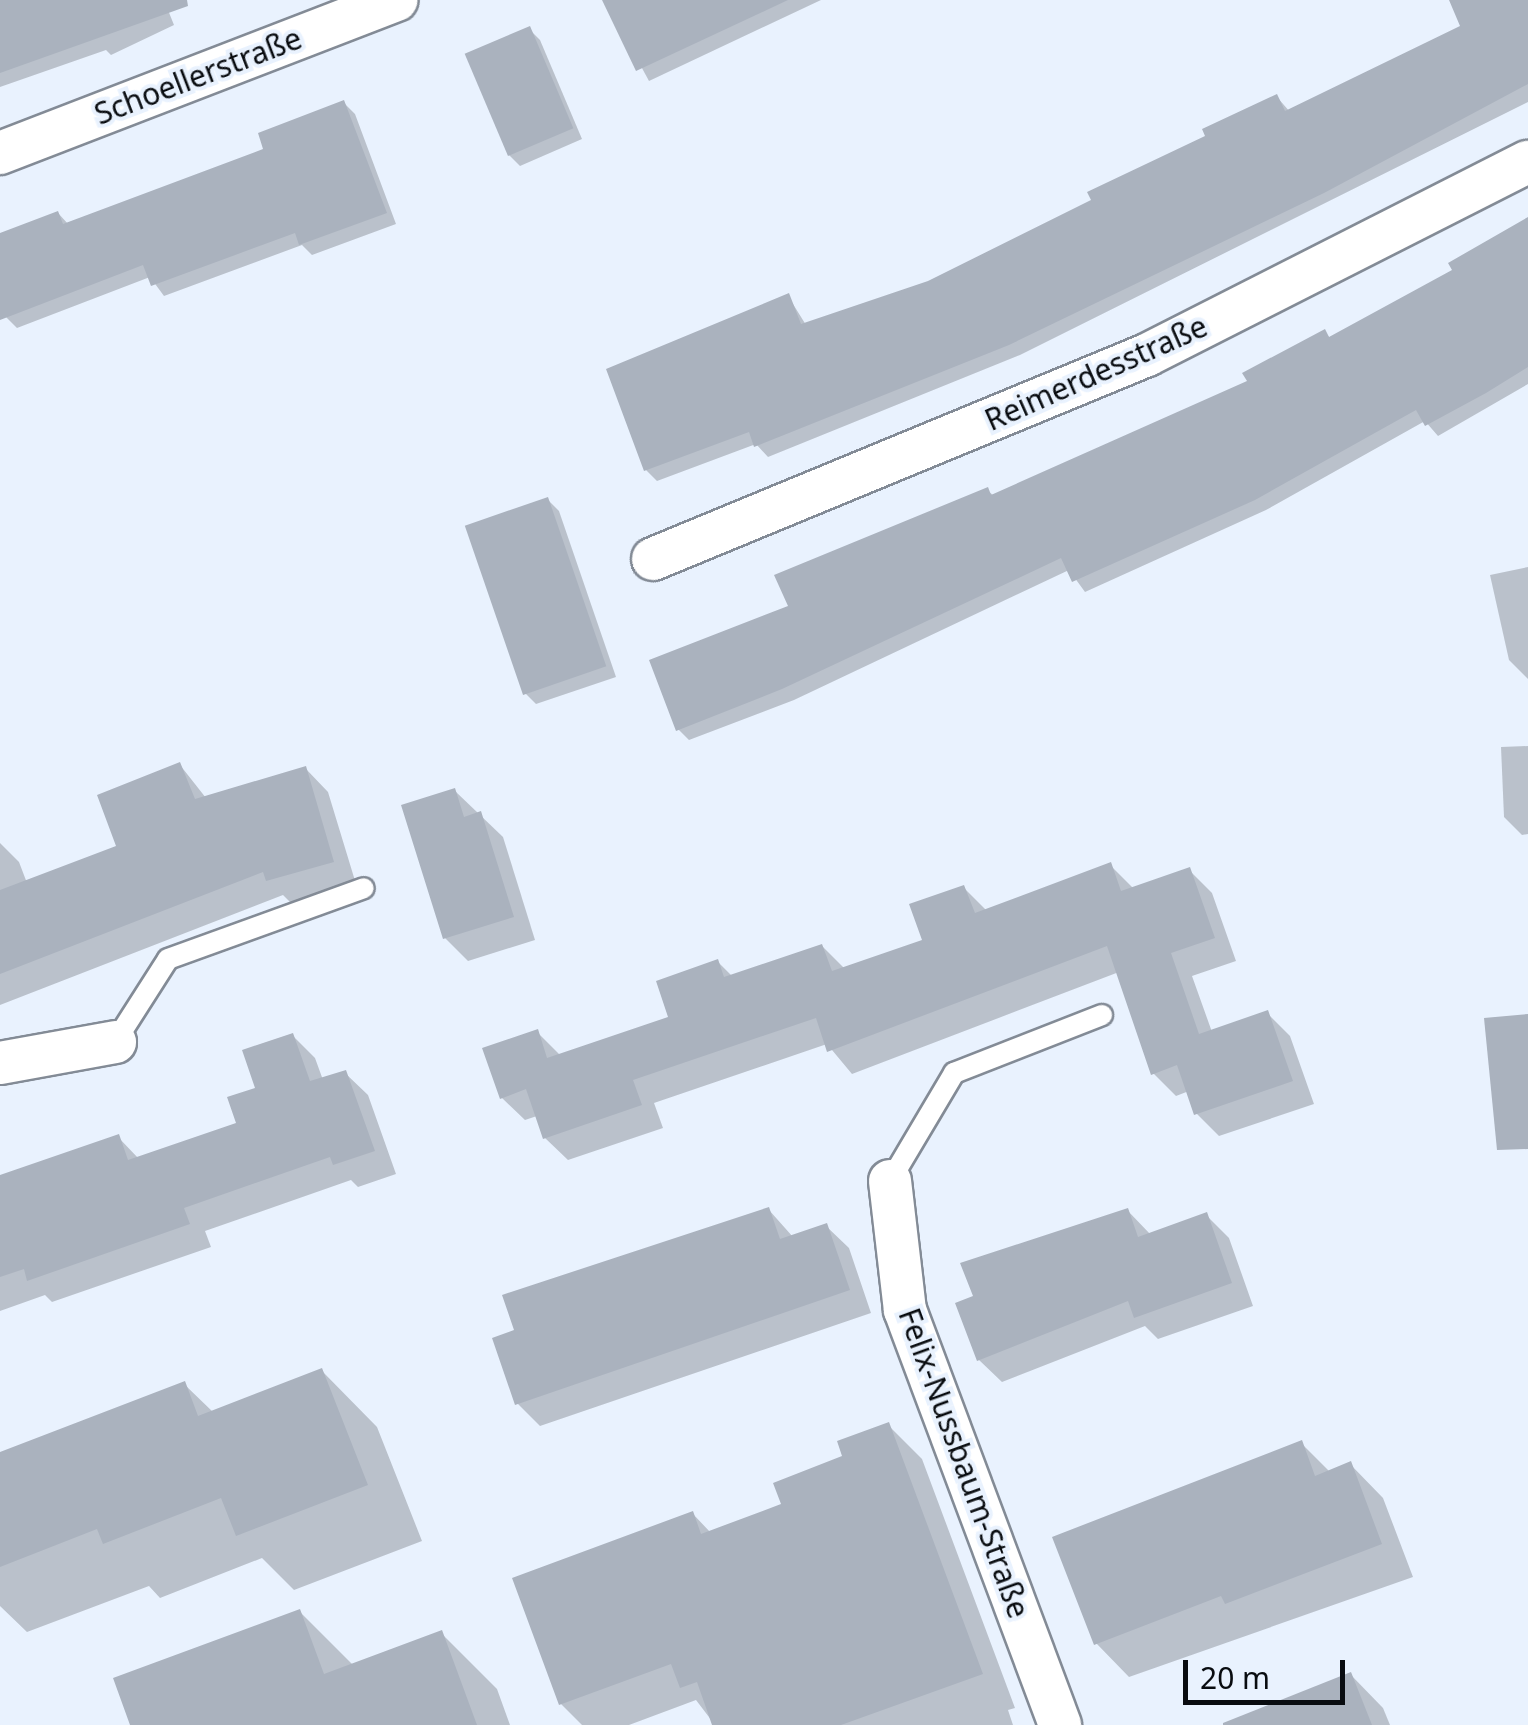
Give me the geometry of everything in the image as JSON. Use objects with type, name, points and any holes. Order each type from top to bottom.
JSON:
[{"type":"street","name":"Schoellerstraße","points":[[0,153],[396,0]]},
{"type":"street","name":"Reimerdesstraße","points":[[653,560],[1147,355],[1528,162]]},
{"type":"street","points":[[0,1063],[116,1042]]},
{"type":"street","name":"Felix-Nussbaum-Straße","points":[[890,1181],[904,1310],[1060,1725]]},
{"type":"lane","points":[[116,1042],[168,960],[364,888]]},
{"type":"lane","name":"Felix-Nussbaum-Straße","points":[[890,1181],[954,1073],[1102,1015]]},
{"type":"building","points":[[0,0],[187,0],[188,6],[0,73]]},
{"type":"building","points":[[602,0],[788,0],[636,71]]},
{"type":"building","points":[[1449,0],[1528,0],[1528,84],[1324,193],[1009,345],[754,447],[749,432],[644,471],[606,369],[789,293],[801,324],[928,281],[1091,200],[1087,192],[1205,136],[1202,129],[1277,94],[1285,111],[1460,26]]},
{"type":"building","points":[[530,26],[573,128],[508,156],[465,54]]},
{"type":"building","points":[[344,100],[387,213],[299,245],[295,233],[151,286],[143,265],[0,320],[0,233],[58,211],[63,224],[263,149],[258,133]]},
{"type":"building","points":[[1528,217],[1528,367],[1486,393],[1425,426],[1416,410],[1255,500],[1072,582],[1061,558],[782,689],[676,731],[649,660],[788,606],[774,575],[988,487],[991,495],[1247,381],[1242,373],[1325,329],[1329,337],[1452,270],[1448,263]]},
{"type":"building","points":[[548,497],[606,666],[523,695],[465,526]]},
{"type":"building","points":[[180,762],[195,799],[306,766],[334,862],[266,881],[263,872],[0,974],[0,890],[116,846],[97,795]]},
{"type":"building","points":[[455,788],[464,817],[481,811],[514,917],[443,939],[401,805]]},
{"type":"building","points":[[1111,862],[1121,891],[1190,867],[1215,938],[1171,953],[1199,1034],[1268,1010],[1293,1081],[1194,1115],[1177,1065],[1151,1075],[1107,946],[827,1052],[816,1018],[633,1080],[642,1105],[543,1139],[526,1089],[500,1099],[482,1048],[538,1029],[547,1058],[668,1017],[656,981],[718,959],[724,977],[822,944],[832,971],[922,940],[909,904],[964,885],[975,913]]},
{"type":"building","points":[[1528,1014],[1528,1149],[1497,1150],[1484,1018]]},
{"type":"building","points":[[293,1033],[310,1081],[346,1070],[375,1151],[333,1165],[330,1157],[184,1208],[190,1224],[27,1281],[24,1269],[0,1277],[0,1175],[119,1134],[128,1160],[236,1123],[227,1097],[255,1088],[242,1050]]},
{"type":"building","points":[[769,1207],[780,1239],[827,1223],[850,1290],[515,1405],[492,1338],[514,1330],[502,1295]]},
{"type":"building","points":[[1128,1208],[1138,1237],[1207,1212],[1232,1283],[1134,1318],[1128,1301],[977,1361],[955,1303],[973,1296],[960,1263]]},
{"type":"building","points":[[322,1368],[368,1485],[236,1536],[221,1498],[103,1544],[97,1529],[0,1567],[0,1452],[185,1381],[198,1416]]},
{"type":"building","points":[[889,1422],[983,1674],[841,1725],[712,1725],[697,1682],[680,1688],[671,1664],[559,1705],[512,1578],[693,1511],[701,1534],[781,1504],[773,1483],[842,1456],[837,1441]]},
{"type":"building","points":[[1302,1440],[1315,1476],[1351,1461],[1382,1544],[1225,1604],[1221,1596],[1094,1645],[1052,1537]]},
{"type":"building","points":[[300,1609],[324,1674],[442,1630],[477,1725],[130,1725],[113,1678]]},
{"type":"building","points":[[1351,1672],[1372,1725],[1223,1725],[1223,1723]]}]
